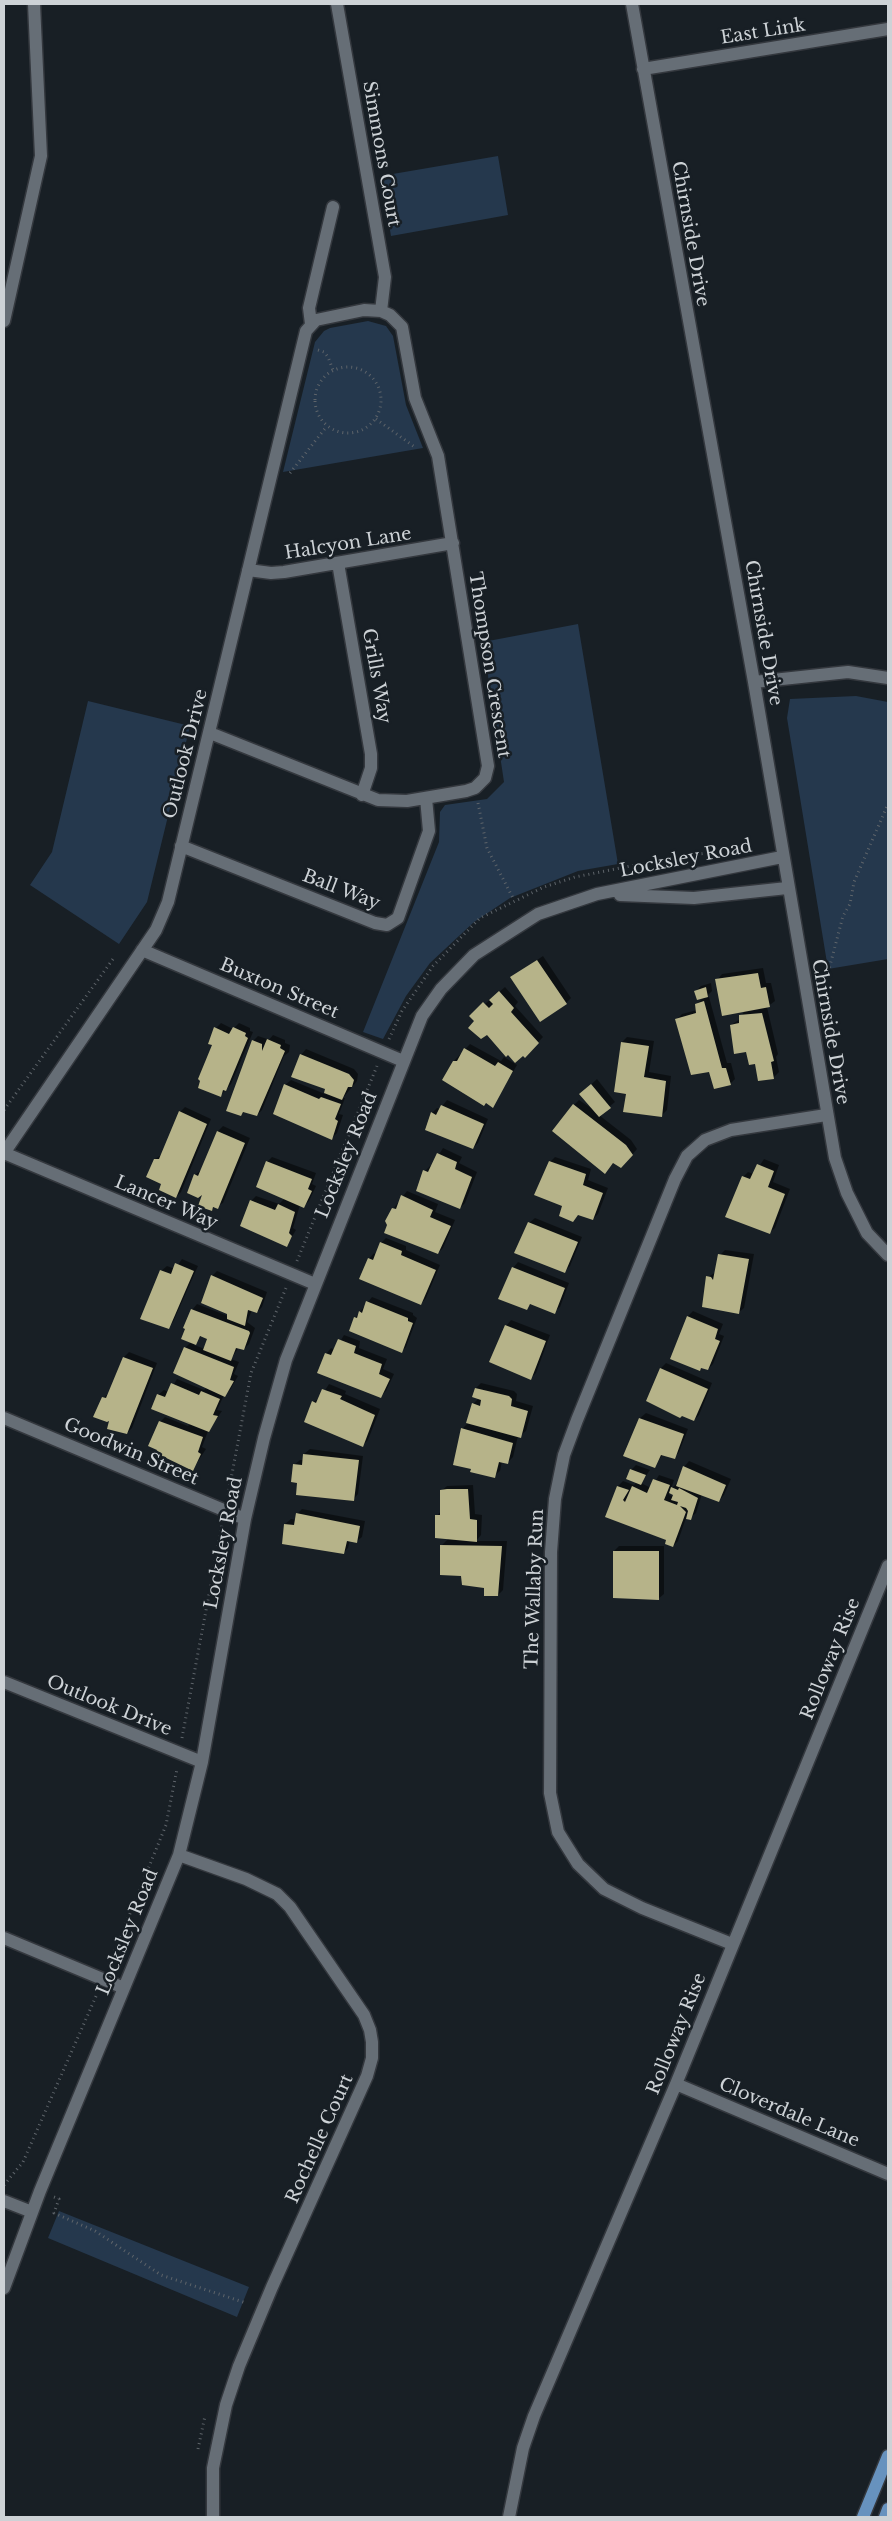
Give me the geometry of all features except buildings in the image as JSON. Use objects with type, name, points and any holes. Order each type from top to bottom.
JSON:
[{"type":"main road","points":[[863,2517],[888,2456]]},
{"type":"main road","points":[[885,2517],[888,2509]]},
{"type":"street","points":[[4,321],[41,156],[34,4]]},
{"type":"street","name":"Simmons Court","points":[[337,4],[385,276],[381,311]]},
{"type":"street","name":"Chirnside Drive","points":[[632,4],[642,69],[754,682],[826,1115],[835,1158],[847,1193],[867,1233],[888,1255]]},
{"type":"street","name":"East Link","points":[[642,69],[888,29]]},
{"type":"street","name":"Outlook Drive","points":[[4,1153],[156,930],[168,902],[302,346],[311,324],[309,308],[333,207]]},
{"type":"street","points":[[311,324],[323,318],[364,310],[381,311]]},
{"type":"street","name":"Thompson Crescent","points":[[381,311],[390,315],[402,327],[415,398],[438,456],[488,766],[485,778],[476,788]]},
{"type":"street","name":"Halcyon Lane","points":[[248,570],[271,573],[284,572],[453,543]]},
{"type":"street","name":"Grills Way","points":[[338,563],[371,754],[371,768],[362,795]]},
{"type":"street","points":[[754,682],[848,672],[888,678]]},
{"type":"street","points":[[210,733],[362,795],[392,802],[426,798],[476,788]]},
{"type":"street","name":"Ball Way","points":[[181,846],[375,923],[386,925],[398,918],[430,831],[426,798]]},
{"type":"street","name":"Locksley Road","points":[[4,2288],[40,2191],[179,1855],[202,1762],[245,1519],[264,1438],[286,1360],[422,1016],[441,989],[474,955],[538,914],[597,894],[782,857]]},
{"type":"street","name":"Locksley Road","points":[[597,894],[694,898],[787,888]]},
{"type":"street","name":"Buxton Street","points":[[142,950],[403,1061]]},
{"type":"street","name":"The Wallaby Run","points":[[732,1944],[642,1908],[604,1889],[578,1864],[558,1832],[550,1793],[550,1552],[555,1499],[564,1455],[577,1420],[675,1179],[687,1156],[705,1140],[731,1130],[826,1115]]},
{"type":"street","name":"Lancer Way","points":[[4,1153],[315,1284]]},
{"type":"street","name":"Goodwin Street","points":[[4,1418],[245,1519]]},
{"type":"street","name":"Rolloway Rise","points":[[509,2517],[523,2448],[534,2416],[676,2084],[888,1566]]},
{"type":"street","name":"Outlook Drive","points":[[4,1682],[202,1762]]},
{"type":"street","name":"Rochelle Court","points":[[179,1855],[246,1880],[277,1894],[290,1907],[364,2014],[372,2042],[372,2058],[367,2076],[272,2287],[239,2366],[226,2405],[213,2468],[213,2517]]},
{"type":"street","points":[[4,1938],[124,1988]]},
{"type":"street","name":"Cloverdale Lane","points":[[676,2084],[888,2174]]},
{"type":"street","points":[[4,2201],[32,2212]]},
{"type":"path","points":[[302,346],[324,352],[334,370]]},
{"type":"path","points":[[344,366],[366,371],[374,378],[380,388],[382,398],[381,410],[376,419],[368,427],[358,432],[348,433],[327,426],[320,418],[315,407],[315,396],[324,376],[344,366]]},
{"type":"path","points":[[376,419],[418,451]]},
{"type":"path","points":[[290,473],[327,426]]},
{"type":"path","points":[[476,788],[487,848],[514,900]]},
{"type":"path","points":[[827,977],[844,916],[850,904],[854,882],[888,804]]},
{"type":"path","points":[[4,2185],[23,2162],[104,1980],[166,1825],[251,1373],[383,1052],[402,1011],[433,966],[480,918],[514,900],[544,887],[575,877],[666,859],[725,850]]},
{"type":"path","points":[[4,1110],[113,959]]},
{"type":"path","points":[[40,2191],[60,2199],[54,2213],[95,2231],[162,2275],[246,2304],[249,2296]]},
{"type":"shaded area","points":[[498,156],[508,215],[391,236],[381,176]]},
{"type":"shaded area","points":[[368,321],[386,326],[393,336],[406,405],[423,448],[283,472],[315,342],[324,331],[330,328]]},
{"type":"shaded area","points":[[578,624],[618,864],[578,871],[510,898],[474,922],[430,963],[406,996],[383,1039],[363,1032],[439,842],[440,812],[445,805],[487,799],[504,782],[483,642]]},
{"type":"shaded area","points":[[856,696],[888,702],[888,959],[828,969],[787,718],[790,699]]},
{"type":"shaded area","points":[[88,701],[190,726],[147,902],[119,944],[30,885],[52,852]]},
{"type":"shaded area","points":[[59,2211],[249,2287],[237,2317],[48,2238]]}]
